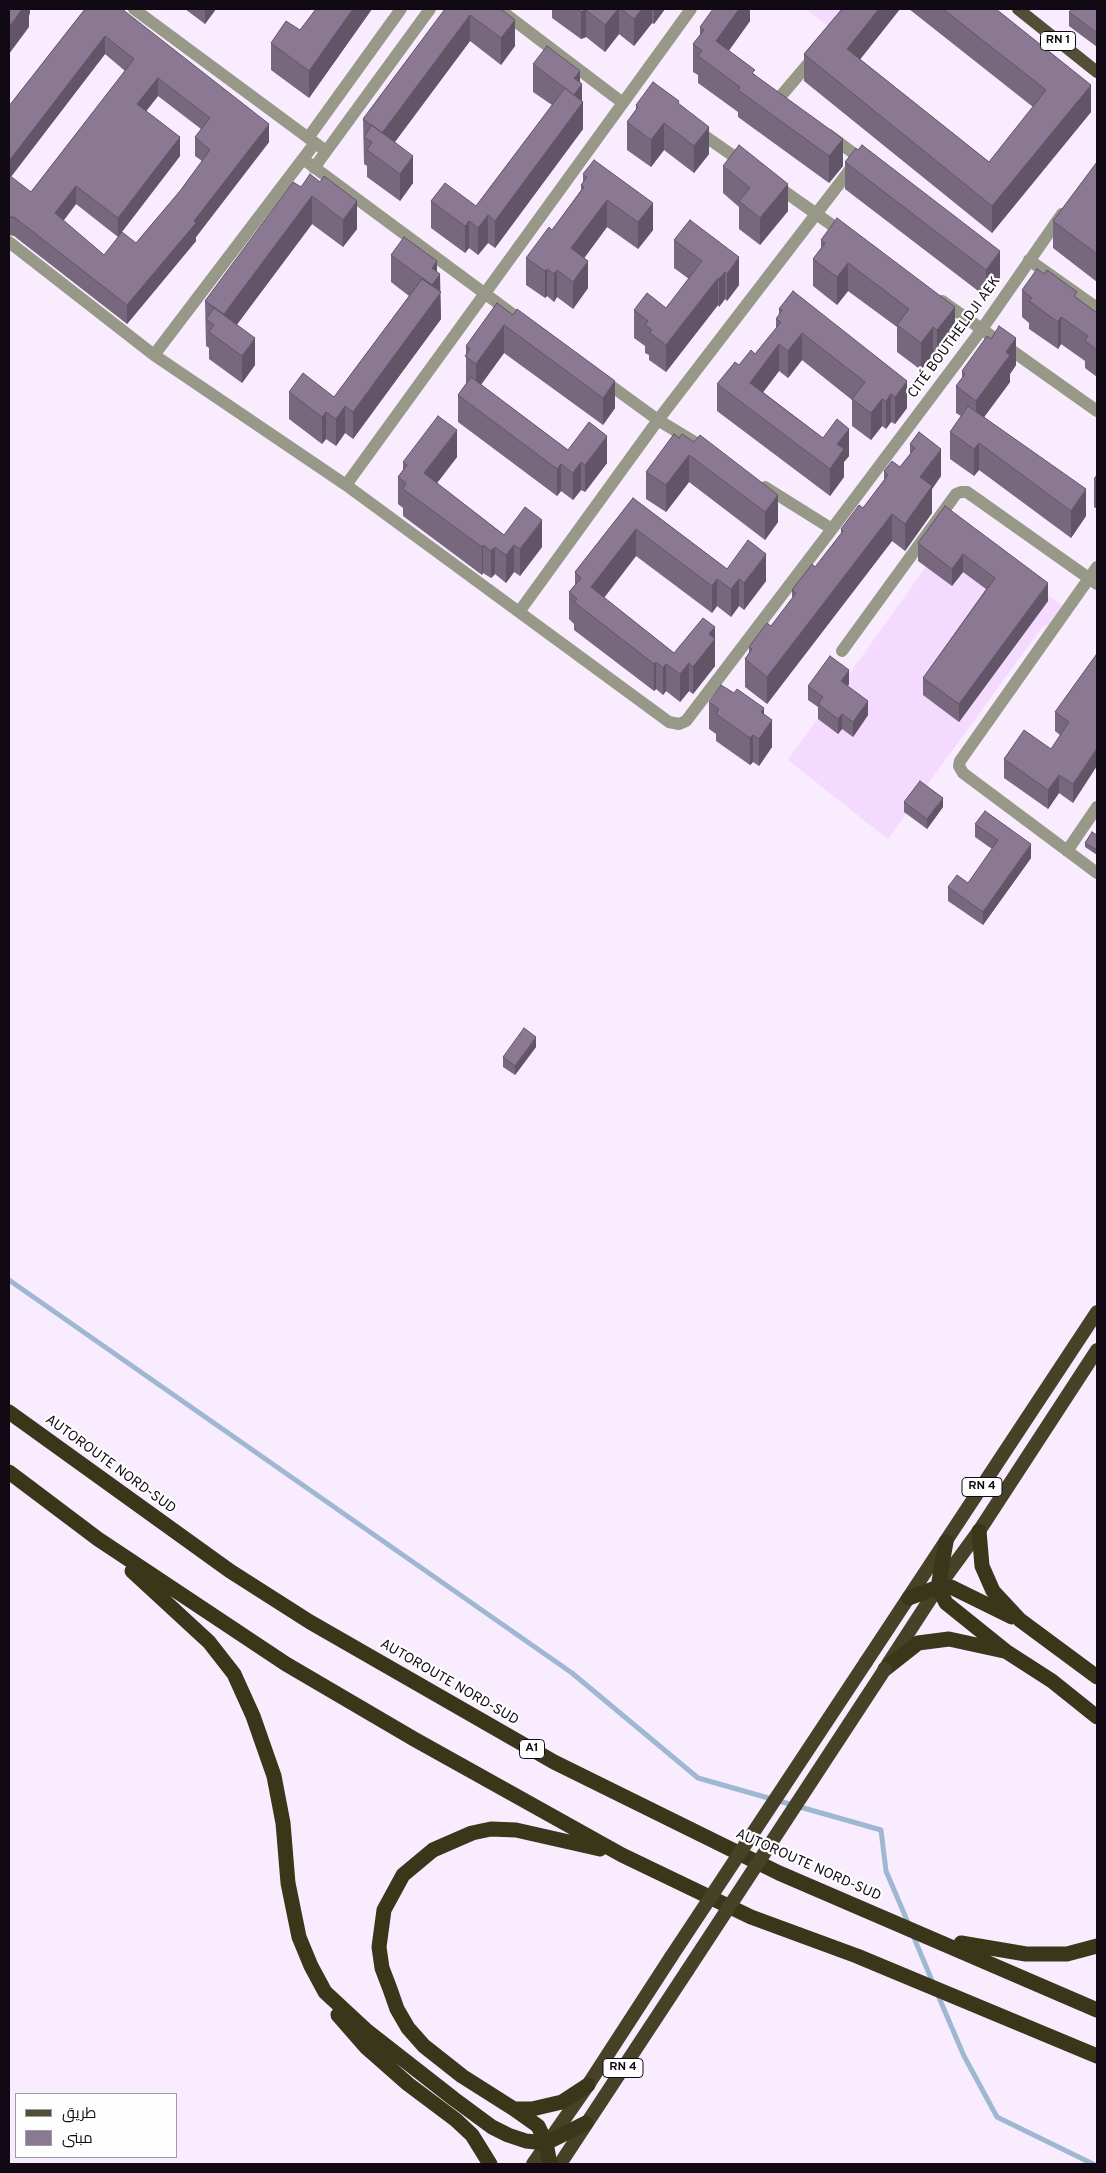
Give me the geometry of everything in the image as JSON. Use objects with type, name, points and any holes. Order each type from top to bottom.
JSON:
[{"type":"highway","name":"RN 4","points":[[533,2164],[588,2085],[1097,1312]]},
{"type":"highway","name":"RN 4","points":[[560,2164],[938,1587],[979,1531],[1097,1350]]},
{"type":"highway","name":"AUTOROUTE NORD-SUD","points":[[9,1412],[230,1571],[310,1622],[546,1757],[779,1873],[936,1939],[1097,2010]]},
{"type":"highway","points":[[9,1472],[98,1539],[286,1664],[414,1739],[622,1855],[751,1917],[857,1956],[1097,2056]]},
{"type":"highway","points":[[979,1531],[982,1566],[993,1591],[1020,1620],[1097,1677]]},
{"type":"highway","points":[[98,1539],[209,1642],[234,1674],[253,1716],[274,1776],[283,1823],[288,1883],[299,1937],[311,1966],[340,2017],[366,2047],[408,2084],[472,2134],[490,2164]]},
{"type":"highway","points":[[946,1542],[938,1587],[946,1603],[1007,1652],[1052,1681],[1097,1718]]},
{"type":"highway","points":[[909,1598],[938,1587],[951,1587],[1020,1620]]},
{"type":"highway","points":[[885,1669],[918,1643],[949,1639],[1007,1652]]},
{"type":"highway","points":[[550,2164],[546,2143],[538,2126],[462,2076],[424,2046],[408,2028],[397,2009],[382,1968],[379,1947],[384,1910],[403,1875],[433,1850],[472,1833],[491,1829],[516,1830],[622,1855]]},
{"type":"highway","points":[[936,1939],[1026,1954],[1067,1954],[1097,1946]]},
{"type":"highway","points":[[325,1992],[367,2031],[492,2126],[508,2135],[526,2141],[546,2143],[586,2123]]},
{"type":"highway","points":[[514,2110],[532,2109],[562,2102],[588,2085]]},
{"type":"main road","name":"RN 1","points":[[1018,9],[1097,72]]},
{"type":"street","points":[[134,9],[326,151]]},
{"type":"street","points":[[154,355],[303,159],[311,140],[401,9]]},
{"type":"street","points":[[314,168],[430,9]]},
{"type":"street","points":[[499,9],[623,103]]},
{"type":"street","points":[[346,485],[623,103],[639,90],[691,9]]},
{"type":"street","points":[[781,97],[819,50]]},
{"type":"street","points":[[682,120],[855,241]]},
{"type":"street","points":[[820,127],[874,169]]},
{"type":"street","points":[[9,242],[154,355],[346,485],[520,612],[658,420],[859,158]]},
{"type":"street","points":[[303,159],[540,334]]},
{"type":"street","name":"CITÉ BOUTHELDJI AEK","points":[[520,612],[670,722],[679,724],[686,720],[982,329],[1069,203]]},
{"type":"street","points":[[1029,260],[1097,308]]},
{"type":"street","points":[[934,296],[1097,411]]},
{"type":"street","points":[[595,374],[658,420],[707,451]]},
{"type":"street","points":[[757,482],[832,529]]},
{"type":"street","points":[[842,651],[956,494],[961,492],[967,492],[1093,581]]},
{"type":"street","points":[[1097,567],[1093,581],[960,761],[959,766],[963,772],[1097,873]]},
{"type":"street","points":[[1067,851],[1097,806]]},
{"type":"shaded area","points":[[806,9],[848,9],[832,29]]},
{"type":"shaded area","points":[[953,529],[1065,607],[1054,622],[1042,627],[888,839],[788,760]]},
{"type":"building","points":[[9,9],[22,9],[9,27]]},
{"type":"building","points":[[85,9],[122,9],[269,124],[194,221],[196,223],[127,305],[14,217],[9,217],[9,175],[31,192],[134,59],[105,36],[9,161],[9,106]],"holes":[[[158,78],[210,118],[195,137],[210,150],[180,191],[136,243],[122,232],[104,255],[55,213],[76,186],[118,218],[180,137],[137,104]]]},
{"type":"building","points":[[316,9],[353,9],[309,71],[271,43],[286,21],[300,30]]},
{"type":"building","points":[[445,9],[501,9],[515,20],[501,38],[470,15],[382,133],[363,119]]},
{"type":"building","points":[[577,9],[618,9],[605,25],[586,10],[581,12]]},
{"type":"building","points":[[621,9],[642,9],[634,19]]},
{"type":"building","points":[[713,9],[739,9],[716,41],[755,70],[752,73],[843,139],[829,156],[738,90],[740,87],[698,56],[702,51],[693,44],[704,30],[700,27]]},
{"type":"building","points":[[842,9],[879,9],[847,49],[989,162],[1046,90],[943,9],[996,9],[1091,85],[992,206],[804,54]]},
{"type":"building","points":[[1072,9],[1097,9],[1097,33],[1069,12]]},
{"type":"building","points":[[547,46],[580,71],[574,78],[582,84],[574,95],[533,64]]},
{"type":"building","points":[[653,82],[709,127],[694,146],[664,123],[651,140],[627,122],[638,107],[636,105]]},
{"type":"building","points":[[565,88],[583,102],[495,221],[488,215],[478,228],[469,221],[465,226],[431,201],[445,183],[476,206]]},
{"type":"building","points":[[372,125],[413,156],[400,174],[367,150],[372,142],[364,137]]},
{"type":"building","points":[[739,145],[788,184],[760,218],[739,201],[750,188],[723,166]]},
{"type":"building","points":[[862,145],[1000,251],[986,270],[845,162],[856,148],[858,150]]},
{"type":"building","points":[[594,160],[653,203],[638,222],[607,200],[571,248],[588,261],[573,282],[557,270],[554,274],[547,269],[545,271],[526,258],[549,227],[552,230],[584,187],[581,185],[587,177],[583,174]]},
{"type":"building","points":[[1097,162],[1097,254],[1053,221]]},
{"type":"building","points":[[310,174],[320,182],[324,176],[357,201],[343,220],[312,196],[224,314],[205,301],[293,182],[301,187]]},
{"type":"building","points":[[837,218],[955,307],[937,330],[933,327],[921,343],[897,325],[909,309],[848,263],[837,277],[813,259],[825,243],[821,240]]},
{"type":"building","points":[[690,220],[739,257],[727,274],[725,272],[718,278],[666,345],[649,332],[652,330],[645,325],[648,321],[634,310],[647,293],[666,308],[702,261],[674,240]]},
{"type":"building","points":[[404,237],[437,261],[432,268],[440,274],[432,285],[391,255]]},
{"type":"building","points":[[1037,269],[1044,274],[1047,270],[1077,292],[1074,296],[1097,313],[1097,350],[1085,341],[1088,336],[1061,317],[1058,322],[1029,301],[1032,298],[1022,290]]},
{"type":"building","points":[[422,279],[441,292],[353,412],[345,406],[336,419],[326,412],[322,417],[289,392],[303,373],[334,397]]},
{"type":"building","points":[[793,291],[907,381],[895,397],[891,394],[886,401],[882,399],[871,413],[852,399],[865,382],[802,333],[788,351],[779,344],[750,383],[823,438],[837,419],[849,429],[837,444],[844,449],[830,469],[717,384],[735,362],[739,365],[751,350],[755,354],[781,322],[776,319],[782,310],[779,309]]},
{"type":"building","points":[[497,303],[513,315],[517,309],[615,381],[603,398],[504,325],[476,364],[465,356],[470,349],[466,346]]},
{"type":"building","points":[[214,308],[255,338],[242,356],[209,332],[214,325],[206,319]]},
{"type":"building","points":[[999,326],[1016,338],[1006,352],[1010,355],[976,401],[956,386],[965,374],[962,371],[987,336],[991,339]]},
{"type":"building","points":[[471,377],[568,450],[589,422],[607,436],[585,465],[581,462],[573,473],[561,464],[557,469],[458,395]]},
{"type":"building","points":[[968,406],[1086,489],[1071,511],[979,443],[974,449],[950,432]]},
{"type":"building","points":[[438,416],[457,430],[424,473],[504,535],[525,507],[542,520],[520,549],[514,545],[506,555],[495,547],[491,551],[483,545],[482,547],[403,489],[406,483],[398,477],[407,465],[403,462]]},
{"type":"building","points":[[919,432],[941,449],[920,477],[932,486],[905,524],[892,514],[767,677],[745,659],[752,649],[749,647],[767,623],[771,626],[796,593],[792,590],[812,564],[815,567],[843,531],[841,529],[859,505],[863,508],[888,475],[884,471],[892,461],[900,467],[915,448],[910,444]]},
{"type":"building","points":[[674,434],[679,438],[682,434],[694,442],[700,435],[778,495],[765,512],[689,455],[666,485],[646,472]]},
{"type":"building","points":[[633,498],[727,569],[748,540],[766,554],[744,583],[739,579],[731,589],[717,579],[712,586],[636,529],[591,587],[674,653],[703,618],[715,627],[709,634],[715,639],[693,667],[689,663],[680,674],[666,664],[663,668],[656,662],[654,664],[574,602],[577,599],[569,592],[581,578],[575,572]]},
{"type":"building","points":[[945,506],[1048,583],[959,704],[923,678],[995,578],[963,554],[952,569],[918,543]]},
{"type":"building","points":[[1096,655],[1097,748],[1073,784],[1059,775],[1048,790],[1004,759],[1024,730],[1051,749],[1069,722],[1055,712]]},
{"type":"building","points":[[830,656],[849,670],[841,681],[868,701],[853,722],[842,714],[838,719],[818,704],[823,697],[808,686]]},
{"type":"building","points":[[721,685],[734,693],[737,689],[764,708],[761,712],[772,720],[759,739],[753,735],[750,738],[716,714],[719,709],[709,702]]},
{"type":"building","points":[[920,781],[943,798],[927,819],[904,802]]},
{"type":"building","points":[[985,811],[1031,844],[983,912],[948,887],[957,875],[968,883],[998,840],[975,824]]},
{"type":"building","points":[[1092,832],[1097,835],[1097,850],[1085,843]]},
{"type":"building","points":[[524,1028],[536,1037],[515,1066],[503,1057]]},
{"type":"waterway","points":[[9,1280],[572,1673],[698,1778],[881,1830],[886,1871],[909,1925]]},
{"type":"waterway","points":[[912,1933],[933,1983]]},
{"type":"waterway","points":[[937,1993],[964,2056],[997,2117],[1093,2164]]}]
